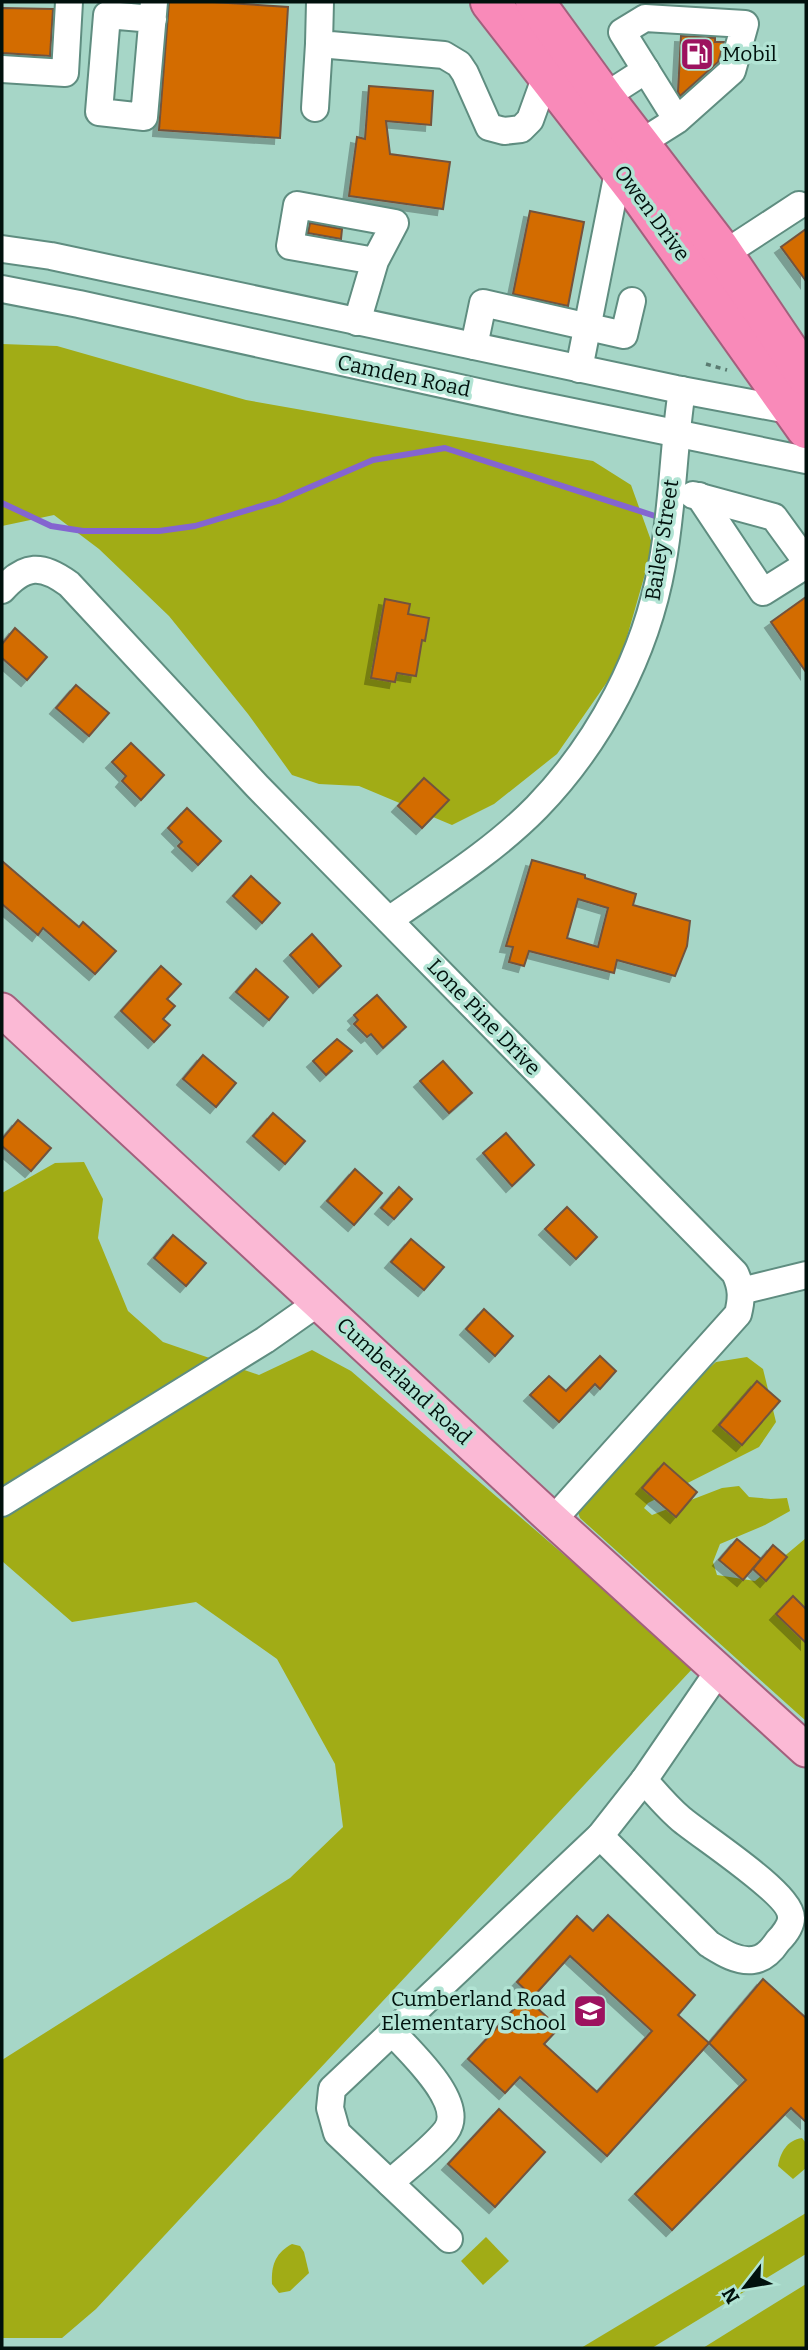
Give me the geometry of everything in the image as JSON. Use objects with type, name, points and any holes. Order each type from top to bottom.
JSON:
[{"type":"highway","name":"Owen Drive","points":[[490,2],[547,73],[724,254],[803,407]]},
{"type":"highway","name":"Owen Drive","points":[[535,2],[604,97],[629,155],[803,407]]},
{"type":"main road","name":"Cumberland Road","points":[[2,1010],[553,1520],[806,1750]]},
{"type":"street","points":[[2,69],[65,73],[69,2]]},
{"type":"street","points":[[315,108],[320,2]]},
{"type":"street","points":[[579,369],[629,155],[677,120],[732,71],[746,13],[647,10],[622,32],[677,120]]},
{"type":"street","points":[[319,44],[444,55],[459,64],[465,73],[489,127],[504,131],[521,129],[530,120],[547,73]]},
{"type":"street","points":[[604,97],[646,70]]},
{"type":"street","points":[[724,254],[799,205]]},
{"type":"street","name":"Camden Road","points":[[2,249],[51,256],[682,390],[803,407]]},
{"type":"street","points":[[357,322],[375,261]]},
{"type":"street","name":"Camden Road","points":[[2,289],[806,460]]},
{"type":"street","points":[[474,346],[484,303],[624,335],[632,301]]},
{"type":"street","name":"Bailey Street","points":[[389,920],[486,850],[537,807],[577,758],[610,708],[630,667],[652,607],[662,564],[682,390]]},
{"type":"street","points":[[671,489],[699,496],[774,517],[806,563],[763,592],[699,496]]},
{"type":"street","name":"Lone Pine Drive","points":[[2,590],[25,570],[44,569],[69,584],[257,786],[735,1273],[741,1290]]},
{"type":"street","points":[[553,1520],[729,1325],[737,1314],[742,1297],[741,1290],[806,1275]]},
{"type":"street","points":[[2,1503],[265,1340],[319,1302]]},
{"type":"street","points":[[449,2239],[337,2133],[330,2108],[332,2089],[600,1836],[644,1780],[720,1670]]},
{"type":"street","points":[[600,1836],[686,1923],[709,1944],[725,1954],[751,1960],[760,1958],[777,1943],[792,1917],[776,1894],[760,1878],[683,1820],[644,1780]]},
{"type":"street","points":[[390,2183],[447,2130],[451,2117],[442,2088],[392,2032]]},
{"type":"path","points":[[706,364],[729,370]]},
{"type":"green space","points":[[2,344],[57,346],[246,400],[593,461],[631,485],[653,546],[619,665],[557,754],[494,804],[452,825],[359,786],[319,784],[292,775],[248,714],[169,616],[99,549],[54,515],[2,526]]},
{"type":"green space","points":[[84,1162],[103,1199],[98,1238],[128,1311],[163,1342],[259,1375],[312,1350],[351,1371],[694,1667],[96,2309],[62,2338],[2,2338],[2,2060],[290,1878],[343,1827],[335,1764],[277,1659],[196,1602],[72,1622],[2,1561],[2,1193],[55,1163]]},
{"type":"green space","points":[[747,1357],[763,1369],[776,1422],[759,1447],[648,1503],[644,1508],[652,1515],[722,1488],[739,1486],[749,1497],[787,1498],[790,1511],[720,1544],[713,1562],[717,1575],[755,1581],[806,1538],[806,1721],[580,1518],[576,1507],[670,1402],[716,1362]]},
{"type":"green space","points":[[802,2138],[806,2143],[806,2168],[793,2179],[778,2166],[779,2161],[788,2144]]},
{"type":"green space","points":[[806,2213],[806,2254],[652,2348],[581,2348]]},
{"type":"green space","points":[[486,2237],[509,2261],[483,2285],[461,2261]]},
{"type":"green space","points":[[292,2244],[300,2246],[304,2252],[309,2273],[290,2291],[279,2293],[272,2284],[273,2266],[278,2256]]},
{"type":"green space","points":[[806,2284],[806,2348],[703,2348]]},
{"type":"building","points":[[169,2],[288,7],[280,138],[159,130]]},
{"type":"building","points":[[2,8],[53,9],[50,56],[2,53]]},
{"type":"building","points":[[681,36],[715,38],[715,42],[724,42],[718,62],[680,96],[678,92]]},
{"type":"building","points":[[369,86],[433,91],[431,125],[386,121],[390,154],[450,162],[443,209],[349,196],[357,137],[365,139]]},
{"type":"building","points":[[530,211],[584,222],[568,306],[513,294]]},
{"type":"building","points":[[310,223],[342,229],[341,239],[308,233]]},
{"type":"building","points":[[806,229],[806,281],[781,247]]},
{"type":"building","points":[[806,597],[806,672],[771,622]]},
{"type":"building","points":[[385,599],[410,604],[408,614],[429,618],[416,676],[397,673],[395,682],[371,678]]},
{"type":"building","points":[[15,628],[47,657],[27,680],[2,658],[2,644]]},
{"type":"building","points":[[76,685],[109,713],[89,736],[56,708]]},
{"type":"building","points":[[131,743],[164,775],[141,800],[122,781],[126,776],[112,762]]},
{"type":"building","points":[[424,778],[449,800],[422,828],[398,806]]},
{"type":"building","points":[[187,808],[221,841],[198,865],[178,846],[182,842],[168,828]]},
{"type":"building","points":[[532,860],[585,875],[585,878],[636,894],[633,905],[690,921],[687,946],[675,976],[617,960],[614,973],[529,951],[524,966],[509,962],[513,947],[506,946]],"holes":[[[578,899],[608,908],[598,947],[567,938]]]},
{"type":"building","points":[[2,861],[79,927],[83,922],[116,951],[95,974],[43,928],[38,935],[2,904]]},
{"type":"building","points":[[251,876],[280,903],[262,923],[233,896]]},
{"type":"building","points":[[312,934],[341,966],[319,987],[290,955]]},
{"type":"building","points":[[161,966],[181,984],[167,999],[175,1006],[163,1019],[170,1025],[154,1042],[121,1011]]},
{"type":"building","points":[[256,969],[288,997],[269,1020],[236,992]]},
{"type":"building","points":[[377,995],[406,1027],[383,1048],[371,1034],[367,1037],[354,1024],[358,1020],[354,1015]]},
{"type":"building","points":[[337,1039],[352,1051],[326,1075],[313,1061]]},
{"type":"building","points":[[203,1055],[236,1083],[216,1107],[183,1079]]},
{"type":"building","points":[[443,1061],[472,1093],[449,1113],[420,1081]]},
{"type":"building","points":[[273,1113],[305,1141],[285,1164],[253,1136]]},
{"type":"building","points":[[18,1120],[51,1148],[31,1171],[2,1146],[2,1139]]},
{"type":"building","points":[[506,1133],[534,1165],[512,1186],[483,1153]]},
{"type":"building","points":[[355,1169],[382,1193],[354,1225],[327,1201]]},
{"type":"building","points":[[399,1187],[412,1199],[394,1219],[381,1208]]},
{"type":"building","points":[[567,1207],[597,1237],[576,1259],[545,1229]]},
{"type":"building","points":[[173,1235],[206,1263],[186,1286],[154,1258]]},
{"type":"building","points":[[411,1239],[444,1267],[424,1290],[391,1262]]},
{"type":"building","points":[[484,1309],[513,1336],[495,1356],[466,1329]]},
{"type":"building","points":[[600,1356],[616,1371],[600,1389],[595,1384],[559,1422],[530,1395],[549,1376],[566,1391]]},
{"type":"building","points":[[757,1381],[780,1401],[742,1445],[719,1425]]},
{"type":"building","points":[[664,1463],[697,1492],[676,1517],[642,1488]]},
{"type":"building","points":[[737,1539],[761,1559],[743,1580],[719,1560]]},
{"type":"building","points":[[773,1545],[787,1557],[766,1581],[753,1569]]},
{"type":"building","points":[[793,1596],[806,1609],[806,1643],[776,1614]]},
{"type":"building","points":[[608,1915],[695,1995],[678,2015],[709,2043],[607,2156],[520,2077],[505,2093],[468,2059],[525,1997],[559,2028],[544,2044],[597,2092],[652,2031],[570,1956],[533,1997],[517,1982],[577,1916],[593,1931]]},
{"type":"building","points":[[763,1979],[806,2018],[806,2122],[791,2108],[672,2230],[635,2194],[746,2080],[709,2043]]},
{"type":"building","points":[[499,2109],[545,2152],[495,2207],[448,2164]]},
{"type":"waterway","points":[[2,503],[51,526],[83,531],[159,531],[195,526],[278,501],[373,460],[445,448],[655,516]]},
{"type":"place","name":"Mobil","points":[[697,54]]},
{"type":"place","name":"Cumberland Road Elementary School","points":[[590,2011]]}]
